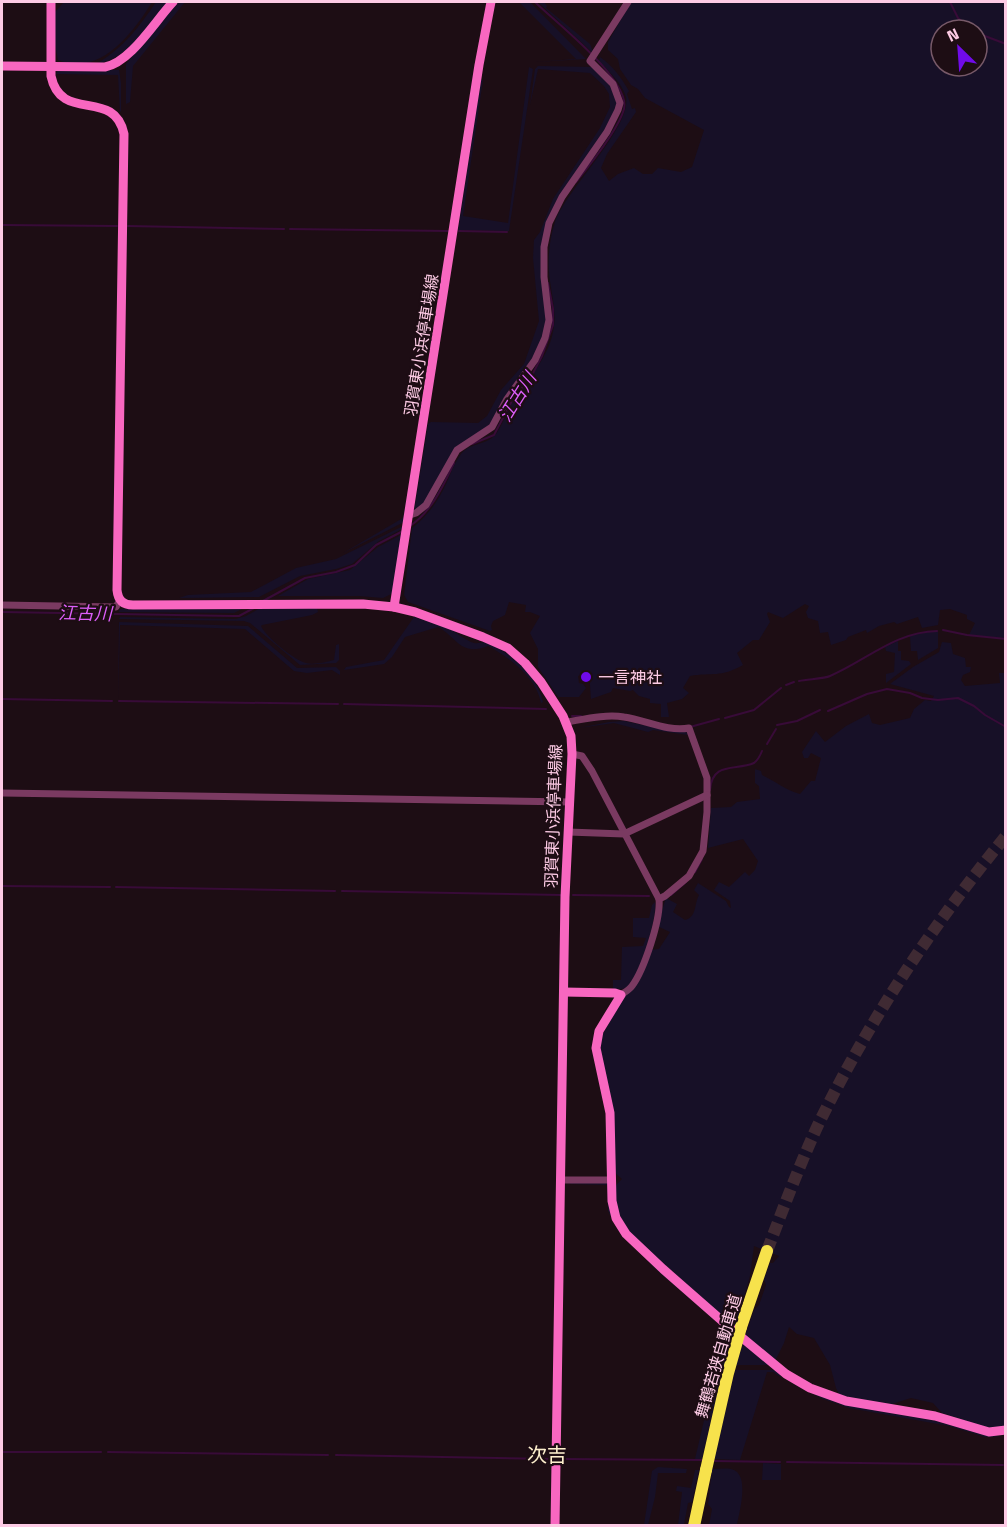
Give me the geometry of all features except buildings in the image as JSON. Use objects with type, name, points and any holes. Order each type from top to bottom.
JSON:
[{"type":"highway","name":"舞鶴若狭自動車道","points":[[694,1526],[728,1373],[767,1251]]},
{"type":"highway","name":"舞鶴若狭自動車道","points":[[699,1526],[706,1470]]},
{"type":"main road","points":[[51,2],[52,82],[63,98],[74,104],[101,107],[112,112],[119,120],[124,134],[117,590],[120,600],[125,604],[133,605],[266,603],[363,604],[394,607]]},
{"type":"main road","points":[[2,66],[105,67],[120,62],[173,2]]},
{"type":"main road","name":"羽賀東小浜停車場線","points":[[491,2],[479,65],[408,530],[394,607],[446,623],[508,648],[533,672],[567,722],[571,736],[564,992],[555,1526]]},
{"type":"main road","points":[[564,992],[621,995],[599,1031],[596,1048],[609,1099],[614,1211],[626,1234],[728,1326],[796,1381],[821,1393],[846,1401],[935,1416],[989,1432],[1005,1430]]},
{"type":"street","points":[[410,515],[426,505],[457,450],[492,427],[507,399],[535,360],[545,338],[549,320],[544,277],[544,247],[549,223],[558,202],[610,126],[620,103],[613,84],[590,61],[628,2]]},
{"type":"street","points":[[2,605],[116,607],[120,600]]},
{"type":"street","points":[[567,722],[623,716],[674,729],[689,728],[706,771],[704,842],[701,856],[684,880],[658,899]]},
{"type":"street","points":[[572,754],[582,756],[592,771],[658,899],[658,915],[641,968],[631,988],[621,995]]},
{"type":"street","points":[[2,793],[570,802]]},
{"type":"street","points":[[568,832],[624,834],[707,795]]},
{"type":"street","points":[[561,1180],[612,1180]]},
{"type":"shaded area","points":[[64,2],[152,2],[135,27],[113,49],[101,58],[87,63],[73,64],[58,60],[55,45],[55,12]]},
{"type":"shaded area","points":[[156,2],[169,2],[128,48],[108,61],[98,63],[130,36]]},
{"type":"shaded area","points":[[176,2],[185,2],[133,66],[130,102],[126,104],[126,64]]},
{"type":"shaded area","points":[[519,2],[530,2],[586,59],[535,62],[576,59]]},
{"type":"shaded area","points":[[538,2],[544,2],[546,8],[590,44],[594,54]]},
{"type":"shaded area","points":[[631,2],[1005,2],[1005,638],[969,635],[975,623],[967,619],[967,615],[950,609],[940,610],[938,625],[922,628],[918,617],[897,624],[894,622],[879,626],[867,633],[866,630],[831,645],[828,632],[820,633],[818,621],[808,618],[806,612],[809,606],[805,604],[783,618],[768,612],[770,622],[759,640],[753,640],[737,653],[743,665],[722,673],[690,676],[683,688],[689,693],[682,699],[667,703],[669,717],[661,717],[661,704],[650,703],[650,699],[639,696],[633,690],[613,688],[611,692],[591,699],[589,672],[578,676],[579,683],[586,688],[579,697],[558,697],[538,667],[538,649],[530,633],[540,616],[525,612],[526,605],[509,602],[505,615],[493,621],[490,631],[408,602],[404,595],[412,528],[423,519],[436,502],[461,454],[496,434],[513,401],[538,366],[552,337],[554,320],[549,259],[555,222],[561,209],[619,125],[625,110],[626,97],[622,87],[599,61],[600,57],[623,81],[629,91],[627,94],[632,109],[635,108],[636,112],[607,154],[601,168],[609,181],[618,174],[634,168],[643,174],[652,174],[658,168],[681,172],[692,167],[704,130],[645,98],[638,89],[631,85],[620,69],[618,59],[608,50],[608,42]]},
{"type":"shaded area","points":[[538,66],[594,67],[608,80],[618,104],[612,119],[583,165],[544,237],[548,320],[538,351],[490,426],[463,443],[425,504],[414,511],[428,424],[431,422],[478,423],[487,416],[501,390],[524,364],[539,321],[533,258],[534,240],[540,232],[553,199],[600,128],[610,107],[609,94],[590,73],[538,69],[530,105],[535,69]]},
{"type":"shaded area","points":[[529,67],[533,69],[509,231],[458,230],[481,80],[483,80],[463,216],[508,223]]},
{"type":"shaded area","points":[[58,70],[119,70],[121,111],[118,75],[56,74]]},
{"type":"shaded area","points":[[420,424],[404,522],[343,553],[403,518]]},
{"type":"shaded area","points":[[403,526],[404,528],[379,541],[352,564],[300,576],[259,597],[179,598],[188,595],[251,592],[296,568],[336,559]]},
{"type":"shaded area","points":[[401,535],[393,593],[383,598],[278,596],[308,579],[350,570],[378,547]]},
{"type":"shaded area","points":[[246,607],[234,613],[119,612],[122,609]]},
{"type":"shaded area","points":[[262,607],[317,608],[318,612],[312,615],[261,626],[274,642],[301,661],[312,664],[334,660],[336,645],[339,644],[339,660],[336,663],[300,665],[250,623],[244,621],[119,619],[120,617],[236,619]]},
{"type":"shaded area","points":[[414,617],[446,627],[470,642],[485,642],[505,652],[530,675],[543,702],[541,703],[528,677],[505,656],[488,646],[479,649],[465,647],[438,627],[405,637],[392,657],[384,664],[344,670],[346,667],[384,660]]},
{"type":"shaded area","points":[[119,622],[248,626],[297,668],[336,667],[340,675],[332,670],[307,673],[294,671],[245,629],[120,625],[118,699]]},
{"type":"shaded area","points":[[938,632],[938,648],[918,660],[917,651],[911,651],[910,636]]},
{"type":"shaded area","points":[[898,641],[901,660],[909,661],[911,664],[886,683],[886,674],[894,672],[895,653],[886,651],[885,647]]},
{"type":"shaded area","points":[[942,642],[951,643],[953,654],[965,658],[966,667],[971,667],[970,672],[963,675],[961,680],[965,686],[1000,683],[999,673],[1005,673],[1005,1426],[993,1429],[942,1413],[933,1403],[911,1398],[892,1404],[840,1396],[830,1365],[814,1338],[797,1334],[789,1327],[775,1361],[745,1336],[766,1285],[764,1279],[770,1263],[773,1263],[779,1256],[754,1246],[750,1276],[735,1327],[628,1232],[616,1211],[616,1185],[622,1179],[615,1173],[599,1041],[650,950],[659,949],[670,932],[657,926],[666,898],[677,904],[673,912],[685,920],[692,916],[699,895],[694,890],[698,883],[726,901],[731,908],[730,901],[714,890],[719,882],[729,887],[745,872],[749,876],[755,870],[758,861],[743,839],[708,848],[711,808],[731,807],[737,802],[760,799],[759,786],[755,783],[755,769],[785,788],[800,794],[811,781],[815,781],[821,758],[811,753],[808,758],[804,758],[802,752],[816,731],[825,742],[846,726],[869,714],[872,723],[880,725],[910,718],[914,709],[925,700],[931,701],[934,696],[890,684],[939,652]]},
{"type":"shaded area","points":[[624,721],[686,732],[688,735],[653,730],[648,732],[614,723],[579,728]]},
{"type":"shaded area","points":[[655,902],[651,933],[637,972],[627,987],[613,989],[613,980],[621,980],[622,947],[643,946],[646,938],[633,937],[633,918],[649,918]]},
{"type":"shaded area","points":[[609,1183],[613,1217],[733,1334],[725,1365],[717,1365],[727,1331],[660,1273],[619,1232],[608,1211],[607,1185],[569,1184]]},
{"type":"shaded area","points":[[743,1342],[770,1365],[736,1365]]},
{"type":"shaded area","points":[[716,1369],[723,1369],[702,1459],[695,1459]]},
{"type":"shaded area","points":[[735,1370],[776,1370],[782,1378],[773,1372],[767,1372],[740,1460],[714,1459]]},
{"type":"shaded area","points":[[789,1382],[837,1403],[936,1421],[985,1435],[1001,1437],[985,1437],[949,1426],[849,1408],[823,1399]]},
{"type":"shaded area","points":[[763,1463],[781,1464],[781,1480],[762,1480]]},
{"type":"shaded area","points":[[658,1467],[687,1469],[686,1473],[658,1473],[648,1525],[644,1525],[652,1471]]},
{"type":"shaded area","points":[[712,1469],[731,1469],[741,1478],[742,1494],[737,1525],[709,1525],[712,1509],[708,1504]]},
{"type":"shaded area","points":[[695,1470],[699,1470],[692,1502],[688,1503],[684,1525],[678,1525],[682,1492],[676,1491],[677,1486],[691,1488]]},
{"type":"waterway","name":"江古川","points":[[535,2],[590,52],[616,83],[623,97],[624,109],[621,117],[603,147],[576,182]]},
{"type":"waterway","points":[[950,2],[958,18]]},
{"type":"waterway","points":[[989,38],[1006,44]]},
{"type":"waterway","points":[[2,225],[117,226]]},
{"type":"waterway","points":[[128,226],[284,229]]},
{"type":"waterway","points":[[290,229],[448,231]]},
{"type":"waterway","points":[[459,231],[507,232]]},
{"type":"waterway","name":"江古川","points":[[472,444],[494,435],[513,399],[531,377],[542,356],[553,325],[553,309],[548,283]]},
{"type":"waterway","name":"江古川","points":[[410,526],[431,506],[454,463]]},
{"type":"waterway","name":"江古川","points":[[263,601],[305,578],[336,572],[355,565],[376,545],[403,531]]},
{"type":"waterway","name":"江古川","points":[[2,612],[239,616],[254,608]]},
{"type":"waterway","points":[[943,630],[1006,639]]},
{"type":"waterway","points":[[799,681],[827,677],[894,641],[937,631]]},
{"type":"waterway","points":[[786,685],[794,682]]},
{"type":"waterway","points":[[725,718],[754,710],[781,688]]},
{"type":"waterway","points":[[828,711],[867,694],[887,689],[910,693],[922,698],[938,700],[958,698],[1006,727]]},
{"type":"waterway","points":[[2,699],[112,701]]},
{"type":"waterway","points":[[119,701],[338,704]]},
{"type":"waterway","points":[[344,704],[546,709]]},
{"type":"waterway","points":[[777,725],[797,721],[820,710]]},
{"type":"waterway","points":[[572,716],[581,716]]},
{"type":"waterway","points":[[690,727],[719,719]]},
{"type":"waterway","points":[[767,744],[776,729]]},
{"type":"waterway","points":[[710,790],[715,775],[720,771],[754,763],[762,751]]},
{"type":"waterway","points":[[695,872],[702,859]]},
{"type":"waterway","points":[[671,895],[686,882]]},
{"type":"waterway","points":[[2,886],[110,887]]},
{"type":"waterway","points":[[116,887],[335,891]]},
{"type":"waterway","points":[[342,891],[561,895]]},
{"type":"waterway","points":[[573,895],[649,896]]},
{"type":"waterway","points":[[2,1452],[101,1452]]},
{"type":"waterway","points":[[108,1452],[328,1455]]},
{"type":"waterway","points":[[336,1455],[552,1459]]},
{"type":"waterway","points":[[563,1459],[705,1460]]},
{"type":"waterway","points":[[714,1461],[780,1462]]},
{"type":"waterway","points":[[787,1462],[1003,1465]]},
{"type":"tunnel","points":[[767,1251],[811,1140],[858,1049],[880,1011],[928,939],[1006,836]]},
{"type":"place","name":"一言神社","points":[[586,677]]},
{"type":"district","name":"次吉","points":[[547,1454]]}]
